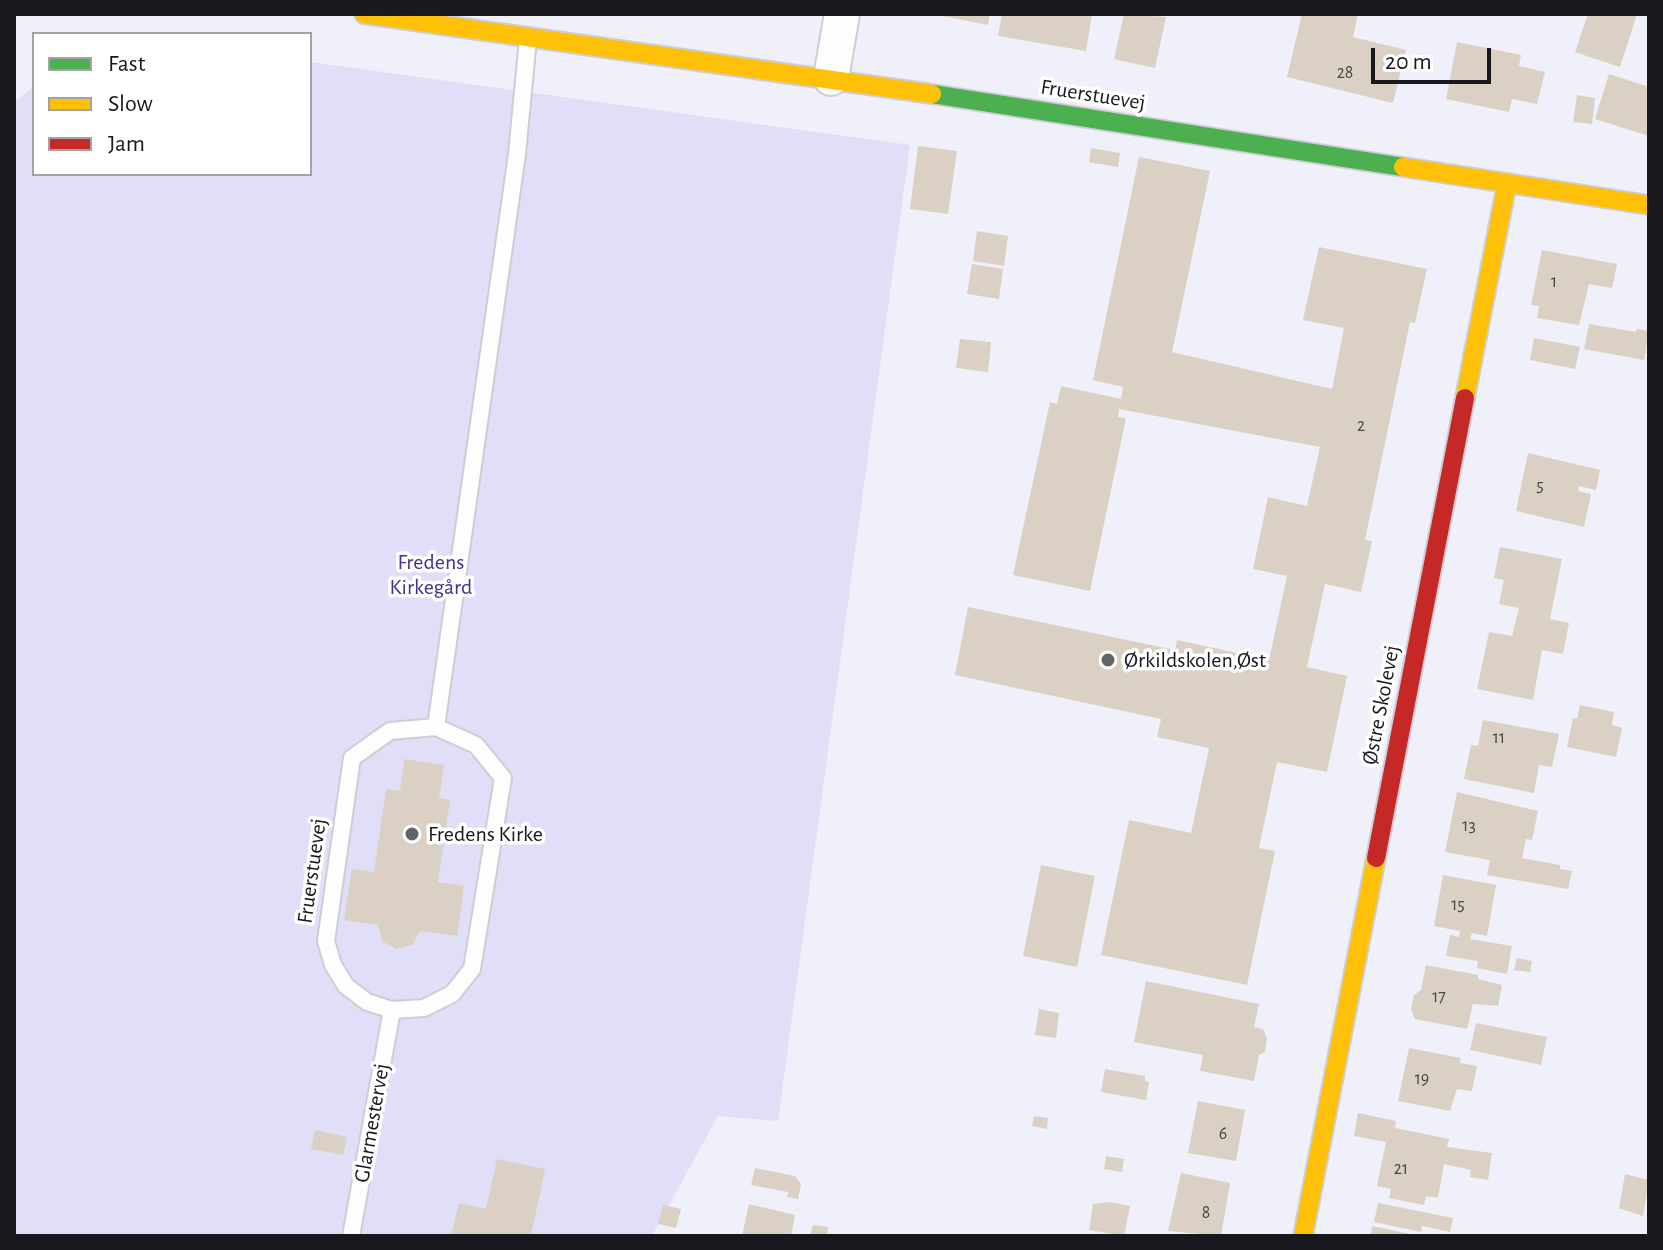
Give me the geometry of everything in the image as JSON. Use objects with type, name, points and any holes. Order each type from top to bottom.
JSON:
[{"type":"street","name":"Fruerstuevej","points":[[364,14],[528,39],[831,78],[1649,205]]},
{"type":"street","points":[[831,78],[842,14]]},
{"type":"street","name":"Østre Skolevej","points":[[1303,1236],[1507,183]]},
{"type":"lane","points":[[436,727],[517,154],[528,39]]},
{"type":"lane","name":"Fruerstuevej","points":[[436,727],[476,745],[503,778],[472,969],[452,994],[424,1008],[392,1010],[367,1002],[346,986],[333,965],[326,941],[352,758],[390,731],[436,727]]},
{"type":"lane","name":"Glarmestervej","points":[[351,1236],[392,1010]]},
{"type":"green space","name":"Fredens Kirkegård","points":[[312,62],[910,145],[778,1121],[718,1116],[652,1236],[14,1236],[14,102],[32,88],[32,176],[312,176]]},
{"type":"building","points":[[932,14],[990,14],[988,25]]},
{"type":"building","points":[[1002,14],[1092,14],[1086,51],[998,36]]},
{"type":"building","points":[[1124,14],[1166,17],[1155,68],[1114,59]]},
{"type":"building","points":[[1302,14],[1358,14],[1353,37],[1406,50],[1393,103],[1287,77]]},
{"type":"building","points":[[1588,14],[1637,14],[1620,67],[1575,52]]},
{"type":"building","points":[[1457,42],[1521,55],[1519,66],[1545,72],[1537,104],[1512,99],[1509,112],[1446,99]]},
{"type":"building","points":[[1609,74],[1649,87],[1649,136],[1595,119]]},
{"type":"building","points":[[1577,95],[1595,98],[1592,124],[1573,122]]},
{"type":"building","points":[[918,146],[957,151],[948,214],[910,209]]},
{"type":"building","points":[[1091,148],[1120,153],[1118,167],[1089,162]]},
{"type":"building","points":[[1139,157],[1210,171],[1172,352],[1332,389],[1344,328],[1303,320],[1319,247],[1427,269],[1415,323],[1410,322],[1365,540],[1372,541],[1361,592],[1325,584],[1307,667],[1347,676],[1327,772],[1277,762],[1259,848],[1275,851],[1247,985],[1101,955],[1129,820],[1191,833],[1209,748],[1157,737],[1161,719],[955,675],[968,607],[1175,650],[1177,640],[1269,660],[1287,576],[1253,569],[1268,497],[1307,506],[1320,447],[1119,409],[1118,417],[1126,418],[1090,591],[1013,575],[1050,402],[1057,404],[1061,386],[1121,399],[1123,387],[1093,380]]},
{"type":"building","points":[[977,231],[1008,236],[1004,266],[973,261]]},
{"type":"building","points":[[1542,250],[1617,264],[1612,288],[1589,284],[1579,325],[1537,318],[1539,306],[1531,305]]},
{"type":"building","points":[[972,264],[1003,269],[999,299],[967,294]]},
{"type":"building","points":[[1589,324],[1636,332],[1637,329],[1649,331],[1644,360],[1584,349]]},
{"type":"building","points":[[1534,338],[1580,347],[1575,369],[1530,360]]},
{"type":"building","points":[[960,339],[991,342],[988,372],[956,368]]},
{"type":"building","points":[[1528,453],[1600,470],[1596,490],[1579,486],[1578,491],[1591,494],[1584,527],[1516,511]]},
{"type":"building","points":[[1500,547],[1562,559],[1550,619],[1569,623],[1563,654],[1542,650],[1533,700],[1477,689],[1489,632],[1512,636],[1519,608],[1499,604],[1504,580],[1494,578]]},
{"type":"building","points":[[1580,705],[1614,712],[1612,725],[1622,728],[1616,757],[1567,747],[1573,718],[1577,719]]},
{"type":"building","points":[[1483,720],[1559,734],[1552,767],[1539,765],[1534,793],[1464,779],[1471,745],[1478,746]]},
{"type":"building","name":"Fredens Kirke","points":[[404,759],[444,765],[439,798],[450,800],[438,882],[464,886],[457,936],[420,931],[412,945],[396,949],[382,941],[378,925],[344,920],[352,869],[374,872],[386,789],[400,791]]},
{"type":"building","points":[[1457,792],[1538,811],[1532,840],[1526,839],[1522,858],[1560,865],[1560,869],[1572,871],[1568,889],[1487,875],[1490,860],[1445,852]]},
{"type":"building","points":[[1041,865],[1095,876],[1077,967],[1023,956]]},
{"type":"building","points":[[1443,875],[1496,885],[1487,936],[1472,933],[1470,939],[1512,946],[1507,974],[1477,968],[1478,961],[1446,956],[1450,935],[1459,937],[1460,931],[1434,926]]},
{"type":"building","points":[[1517,958],[1532,961],[1530,972],[1514,970]]},
{"type":"building","points":[[1426,965],[1478,975],[1478,979],[1502,985],[1498,1006],[1473,1004],[1467,1029],[1415,1019],[1411,1009],[1414,995],[1421,990]]},
{"type":"building","points":[[1146,981],[1259,1004],[1254,1027],[1263,1029],[1267,1038],[1265,1052],[1259,1055],[1254,1081],[1200,1071],[1203,1055],[1134,1042]]},
{"type":"building","points":[[1039,1009],[1059,1013],[1056,1038],[1035,1035]]},
{"type":"building","points":[[1476,1023],[1547,1037],[1541,1065],[1470,1050]]},
{"type":"building","points":[[1409,1048],[1461,1058],[1460,1063],[1477,1066],[1472,1091],[1457,1089],[1450,1111],[1398,1101]]},
{"type":"building","points":[[1105,1069],[1145,1076],[1145,1081],[1149,1082],[1146,1100],[1101,1092]]},
{"type":"building","points":[[1198,1101],[1245,1110],[1236,1161],[1188,1153]]},
{"type":"building","points":[[1358,1113],[1396,1121],[1395,1128],[1449,1139],[1447,1147],[1492,1153],[1488,1180],[1470,1177],[1471,1170],[1444,1164],[1438,1198],[1426,1196],[1424,1205],[1389,1198],[1391,1189],[1377,1186],[1386,1142],[1354,1136]]},
{"type":"building","points":[[1034,1116],[1048,1118],[1047,1129],[1032,1126]]},
{"type":"building","points":[[315,1130],[347,1137],[343,1155],[311,1149]]},
{"type":"building","points":[[1106,1156],[1124,1159],[1122,1172],[1104,1169]]},
{"type":"building","points":[[497,1159],[545,1169],[531,1236],[451,1236],[459,1203],[486,1209]]},
{"type":"building","points":[[755,1168],[795,1176],[801,1184],[798,1199],[787,1197],[788,1192],[751,1185]]},
{"type":"building","points":[[1181,1173],[1230,1183],[1221,1236],[1168,1231]]},
{"type":"building","points":[[1625,1174],[1649,1180],[1643,1216],[1619,1208]]},
{"type":"building","points":[[1110,1202],[1130,1206],[1124,1236],[1089,1230],[1093,1204]]},
{"type":"building","points":[[1378,1203],[1453,1218],[1450,1232],[1422,1226],[1421,1232],[1374,1222]]},
{"type":"building","points":[[749,1204],[795,1215],[791,1236],[742,1236]]},
{"type":"building","points":[[663,1205],[681,1209],[676,1228],[658,1224]]},
{"type":"building","points":[[813,1225],[828,1227],[827,1236],[810,1236]]},
{"type":"building","points":[[1372,1226],[1415,1235],[1371,1236]]},
{"type":"traffic: fast","points":[[932,94],[1403,167]]},
{"type":"traffic: slow","points":[[364,14],[932,94]]},
{"type":"traffic: slow","points":[[1403,167],[1649,205]]},
{"type":"traffic: slow","points":[[1465,398],[1507,183]]},
{"type":"traffic: slow","points":[[1303,1236],[1376,858]]},
{"type":"traffic: jam","points":[[1376,858],[1465,398]]},
{"type":"place","name":"Ørkildskolen,Øst","points":[[1108,660]]},
{"type":"place","name":"Fredens Kirke","points":[[412,834]]}]
